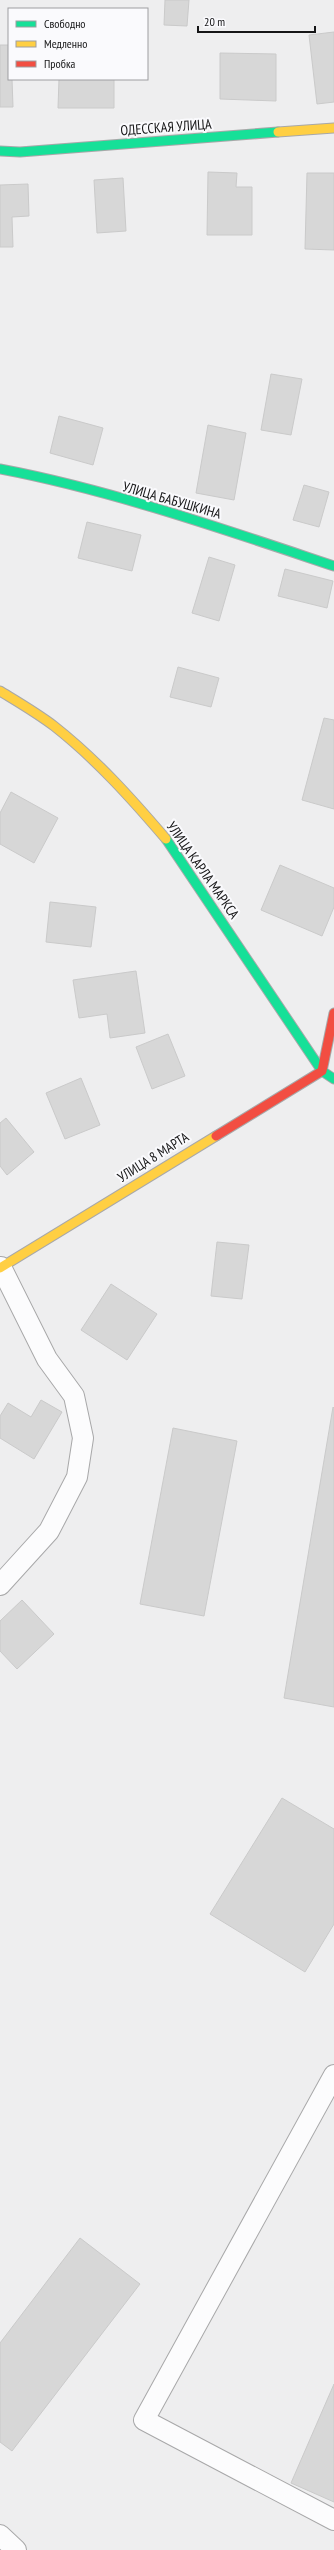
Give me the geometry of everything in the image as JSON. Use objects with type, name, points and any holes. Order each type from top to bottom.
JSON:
[{"type":"street","name":"ОДЕССКАЯ УЛИЦА","points":[[0,151],[20,152],[334,128]]},
{"type":"street","name":"УЛИЦА БАБУШКИНА","points":[[0,469],[38,476],[218,527],[334,566]]},
{"type":"street","name":"УЛИЦА КАРЛА МАРКСА","points":[[0,691],[53,725],[90,756],[131,798],[176,851],[322,1071],[334,1079]]},
{"type":"street","points":[[322,1071],[334,1013]]},
{"type":"street","name":"УЛИЦА 8 МАРТА","points":[[0,1268],[322,1071]]},
{"type":"lane","points":[[0,1268],[47,1359],[74,1396],[83,1438],[77,1477],[49,1531],[0,1585]]},
{"type":"lane","points":[[334,2074],[144,2420],[334,2520]]},
{"type":"lane","points":[[0,2535],[16,2550]]},
{"type":"building","points":[[165,0],[189,0],[187,26],[164,25]]},
{"type":"building","points":[[334,32],[334,102],[317,104],[309,35]]},
{"type":"building","points":[[0,45],[8,45],[8,80],[12,80],[13,107],[0,107]]},
{"type":"building","points":[[220,53],[276,54],[276,101],[220,99]]},
{"type":"building","points":[[59,80],[114,80],[114,108],[58,108]]},
{"type":"building","points":[[208,172],[237,173],[236,187],[252,187],[252,235],[207,235]]},
{"type":"building","points":[[307,173],[334,173],[334,250],[305,249]]},
{"type":"building","points":[[123,178],[126,231],[97,233],[94,180]]},
{"type":"building","points":[[28,184],[29,216],[12,217],[13,247],[0,247],[0,185]]},
{"type":"building","points":[[271,374],[302,379],[291,435],[261,430]]},
{"type":"building","points":[[59,416],[103,428],[93,465],[50,453]]},
{"type":"building","points":[[208,425],[246,433],[234,500],[196,493]]},
{"type":"building","points":[[304,485],[329,492],[319,527],[293,520]]},
{"type":"building","points":[[87,522],[141,535],[132,571],[78,558]]},
{"type":"building","points":[[209,557],[235,565],[219,621],[192,613]]},
{"type":"building","points":[[285,569],[333,581],[327,608],[278,596]]},
{"type":"building","points":[[178,667],[219,678],[211,707],[170,697]]},
{"type":"building","points":[[324,718],[334,720],[334,809],[302,800]]},
{"type":"building","points":[[11,792],[58,818],[34,863],[0,844],[0,813]]},
{"type":"building","points":[[280,865],[334,888],[334,907],[322,936],[261,910]]},
{"type":"building","points":[[50,902],[96,907],[91,947],[46,942]]},
{"type":"building","points":[[136,971],[145,1033],[110,1038],[107,1014],[79,1018],[73,980]]},
{"type":"building","points":[[168,1034],[185,1076],[152,1089],[136,1047]]},
{"type":"building","points":[[81,1078],[100,1125],[65,1139],[46,1093]]},
{"type":"building","points":[[6,1118],[34,1152],[7,1175],[0,1166],[0,1123]]},
{"type":"building","points":[[217,1242],[249,1245],[242,1299],[211,1296]]},
{"type":"building","points":[[111,1284],[157,1314],[127,1360],[81,1330]]},
{"type":"building","points":[[41,1400],[62,1412],[34,1459],[0,1438],[0,1416],[8,1403],[31,1417]]},
{"type":"building","points":[[333,1407],[334,1408],[334,1707],[284,1698]]},
{"type":"building","points":[[173,1428],[237,1441],[204,1616],[140,1604]]},
{"type":"building","points":[[22,1600],[54,1634],[17,1669],[0,1651],[0,1621]]},
{"type":"building","points":[[282,1798],[334,1829],[334,1924],[305,1972],[210,1914]]},
{"type":"building","points":[[80,2238],[140,2284],[12,2451],[0,2442],[0,2343]]},
{"type":"building","points":[[334,2384],[334,2502],[291,2483]]},
{"type":"traffic: fast","points":[[0,151],[20,152],[278,132]]},
{"type":"traffic: fast","points":[[0,469],[126,499],[334,566]]},
{"type":"traffic: fast","points":[[166,839],[322,1071],[334,1079]]},
{"type":"traffic: slow","points":[[278,132],[334,128]]},
{"type":"traffic: slow","points":[[0,691],[48,721],[99,765],[166,839]]},
{"type":"traffic: slow","points":[[0,1268],[216,1136]]},
{"type":"traffic: jam","points":[[216,1136],[322,1071],[334,1013]]}]
